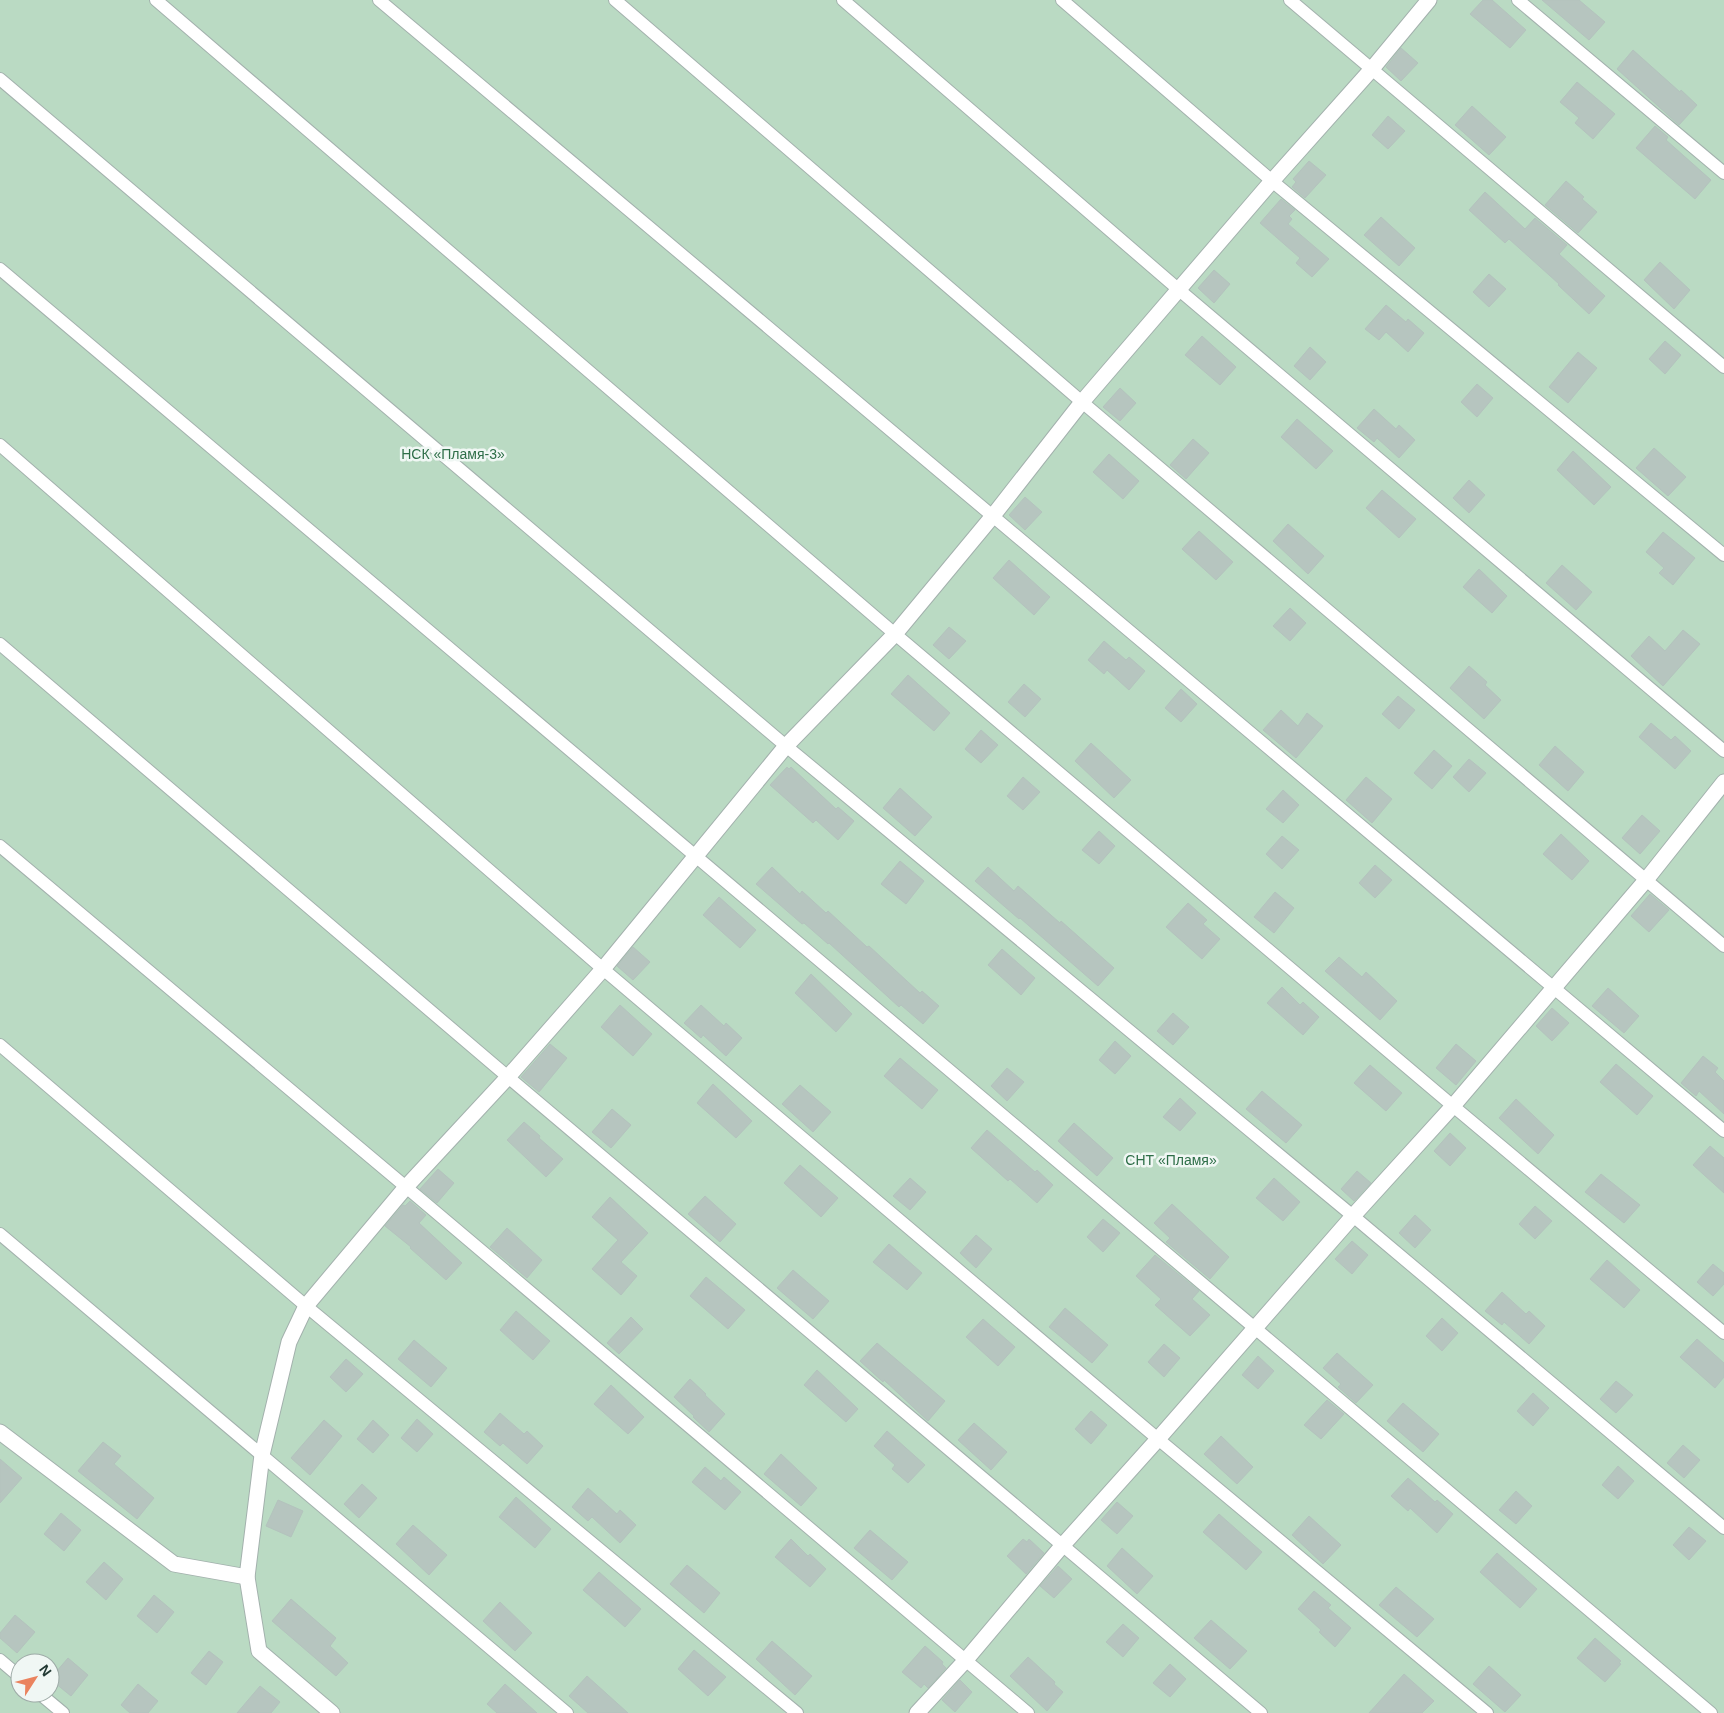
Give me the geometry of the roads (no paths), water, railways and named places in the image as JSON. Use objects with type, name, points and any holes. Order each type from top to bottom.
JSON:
[{"type":"street","points":[[332,1713],[259,1651],[247,1577],[262,1455],[289,1342],[306,1306],[406,1187],[508,1077],[603,969],[786,746],[895,634],[992,517],[1082,402],[1272,181],[1372,70],[1429,0]]},
{"type":"street","points":[[917,1713],[965,1661],[1062,1546],[1353,1216],[1453,1106],[1646,880],[1724,782]]},
{"type":"street","points":[[0,1432],[174,1564],[247,1577]]},
{"type":"lane","points":[[156,0],[895,634],[1724,1333]]},
{"type":"lane","points":[[379,0],[1724,1131]]},
{"type":"lane","points":[[615,0],[1082,402],[1724,946]]},
{"type":"lane","points":[[843,0],[1178,290],[1724,752]]},
{"type":"lane","points":[[1062,0],[1272,181],[1724,555]]},
{"type":"lane","points":[[1290,0],[1724,367]]},
{"type":"lane","points":[[1518,0],[1724,173]]},
{"type":"lane","points":[[0,79],[786,746],[1353,1216],[1724,1528]]},
{"type":"lane","points":[[0,269],[694,857],[1256,1328],[1711,1713]]},
{"type":"lane","points":[[0,445],[603,969],[1158,1439],[1487,1713]]},
{"type":"lane","points":[[0,644],[508,1077],[1261,1713]]},
{"type":"lane","points":[[0,846],[1028,1713]]},
{"type":"lane","points":[[0,1045],[306,1306],[797,1713]]},
{"type":"lane","points":[[0,1234],[567,1713]]},
{"type":"lane","points":[[0,1660],[10,1668]]},
{"type":"lane","points":[[52,1703],[64,1713]]},
{"type":"park label","name":"НСК «Пламя-3»","points":[[453,454]]},
{"type":"park label","name":"СНТ «Пламя»","points":[[1171,1160]]}]
